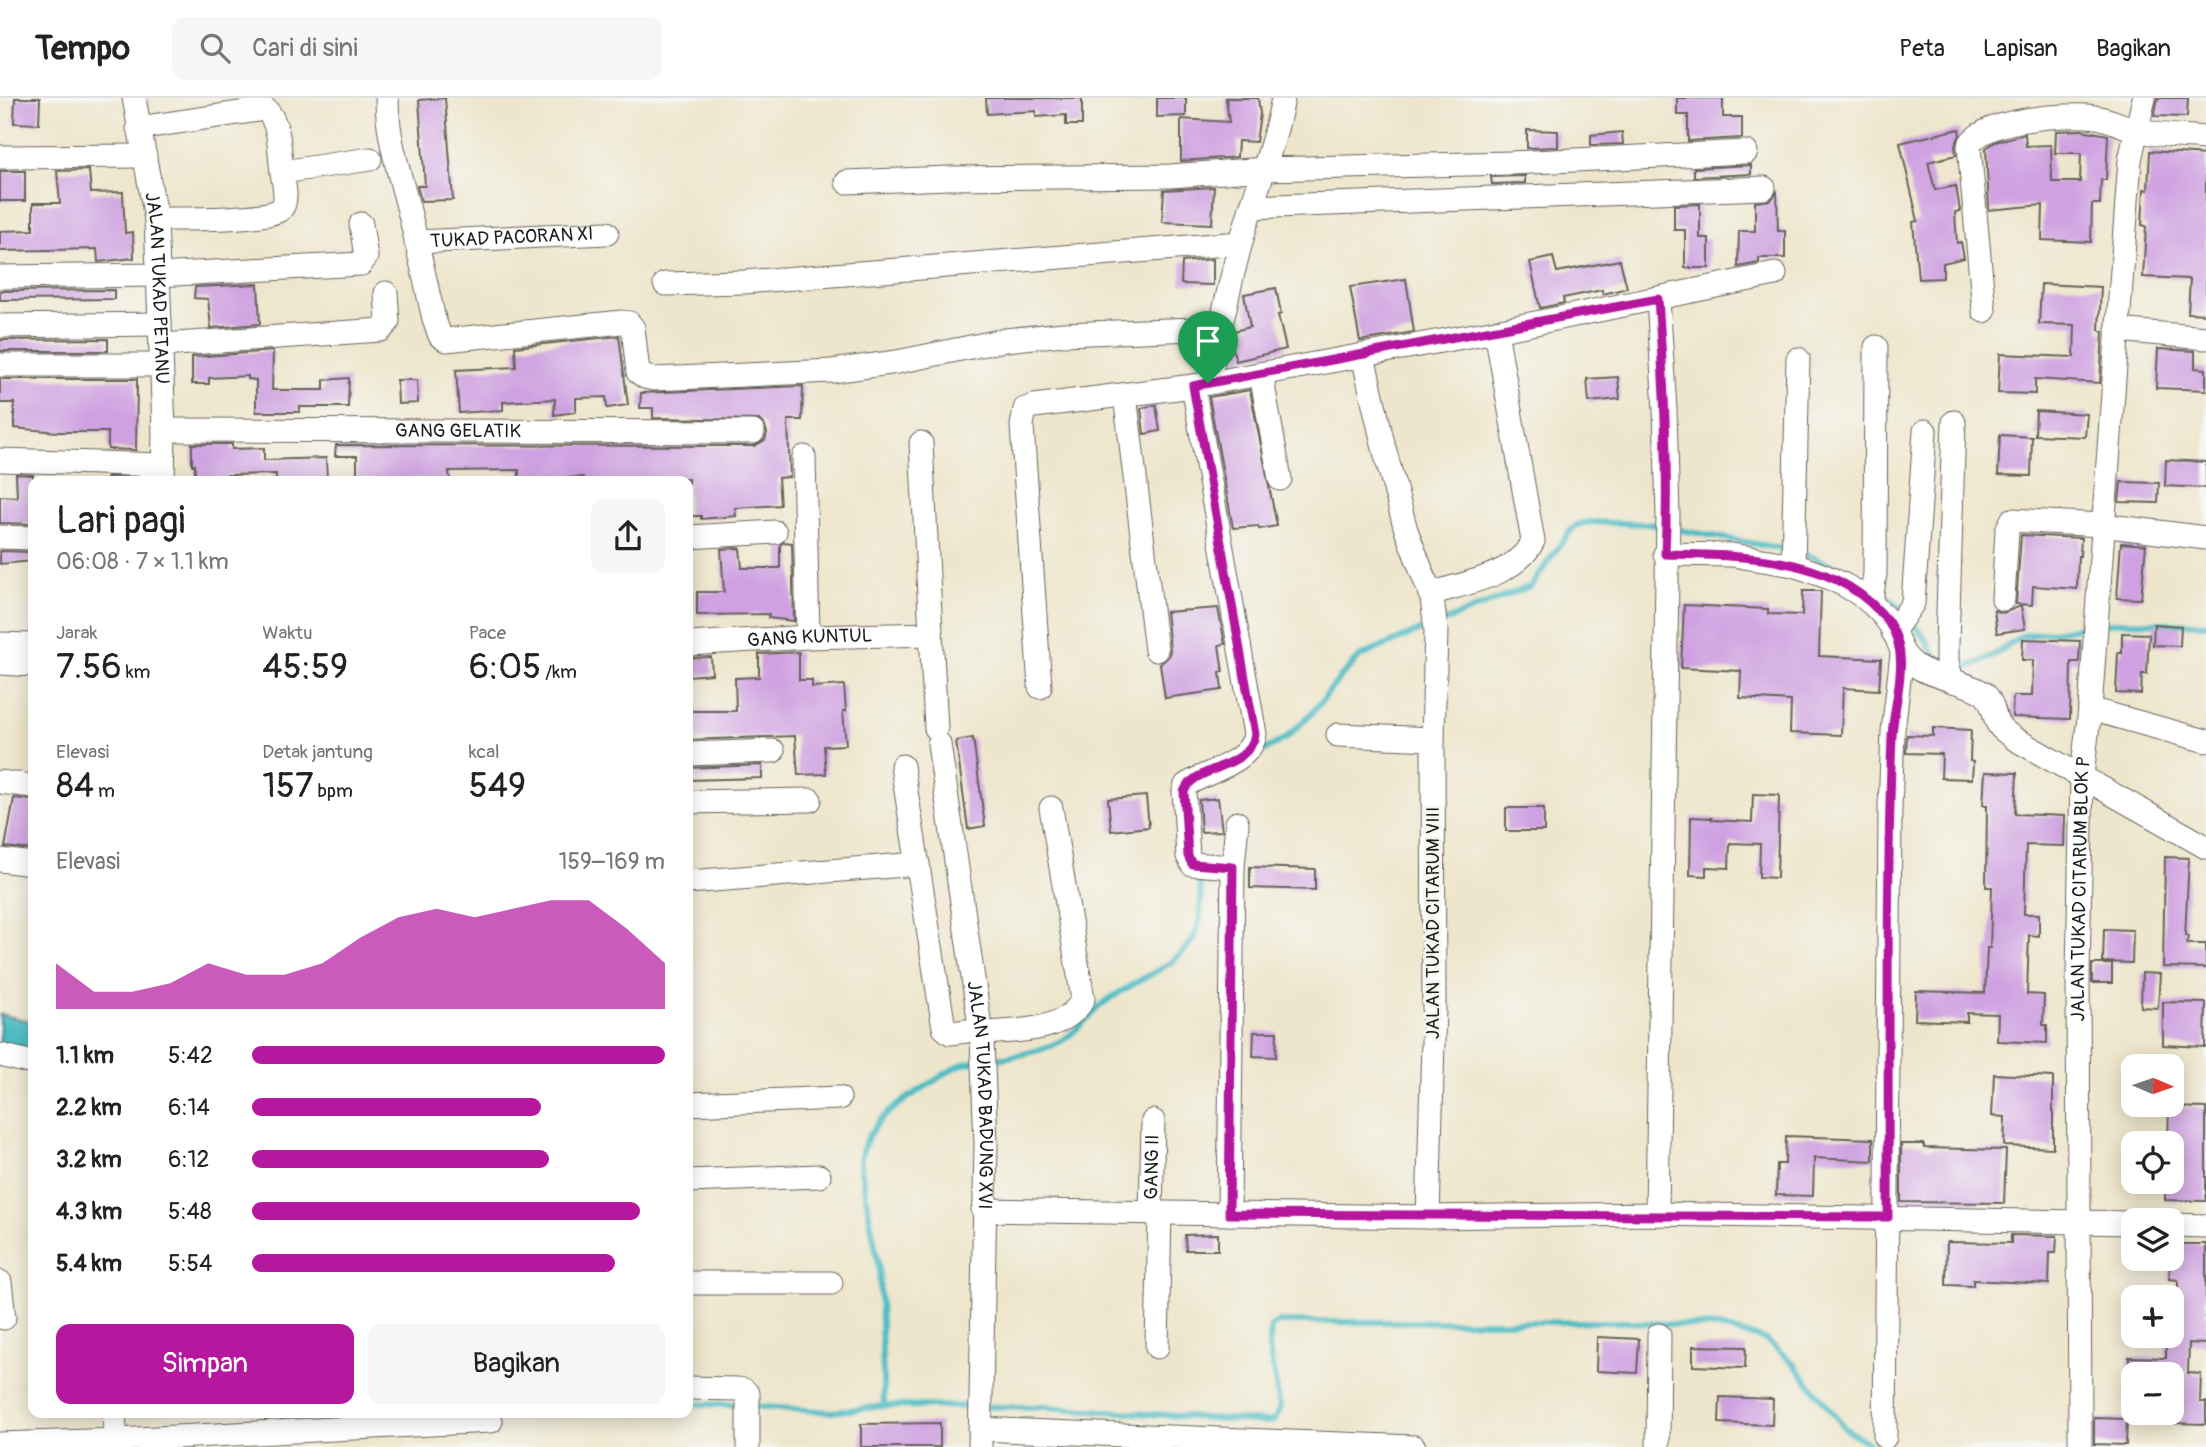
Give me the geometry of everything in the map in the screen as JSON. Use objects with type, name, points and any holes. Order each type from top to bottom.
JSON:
[{"type":"street","name":"JALAN TUKAD PETANU","points":[[134,98],[156,219],[164,430],[163,473]]},
{"type":"street","points":[[387,98],[387,122],[393,155],[434,319],[440,336],[446,340],[622,321],[633,328],[638,372],[654,379],[832,371],[897,362],[1005,340],[1063,334],[1221,328]]},
{"type":"street","points":[[1225,867],[1192,864],[1188,856],[1184,792],[1186,785],[1235,760],[1252,746],[1255,734],[1200,385],[1221,328],[1240,243],[1279,124],[1283,98]]},
{"type":"street","name":"JALAN TUKAD CITARUM BLOK P","points":[[2080,1447],[2078,973],[2082,775],[2090,709],[2130,160],[2144,98]]},
{"type":"street","points":[[138,128],[265,109],[271,114],[275,124],[285,196],[283,206],[277,212],[260,216],[156,219]]},
{"type":"street","points":[[1984,311],[1971,178],[1969,146],[1972,140],[1986,130],[2014,122],[2063,117],[2093,117],[2120,123],[2135,130],[2206,138]]},
{"type":"street","points":[[847,182],[948,178],[1170,176],[1265,169],[1510,163],[1746,152]]},
{"type":"street","points":[[0,158],[145,156]]},
{"type":"street","points":[[282,172],[370,159]]},
{"type":"street","points":[[1251,207],[1764,188]]},
{"type":"street","points":[[0,277],[158,275],[361,264],[366,257],[361,224]]},
{"type":"street","name":"TUKAD PACORAN XI","points":[[416,242],[607,233]]},
{"type":"street","points":[[665,284],[744,282],[1240,243]]},
{"type":"street","points":[[1040,687],[1023,414],[1025,409],[1034,405],[1200,385],[1363,356],[1775,274]]},
{"type":"street","points":[[0,365],[161,345],[381,330],[388,322],[386,293]]},
{"type":"street","points":[[1657,1214],[1668,515],[1658,299]]},
{"type":"street","points":[[0,326],[161,345]]},
{"type":"street","points":[[2118,330],[2206,338]]},
{"type":"street","points":[[1431,596],[1514,564],[1527,553],[1533,541],[1496,331]]},
{"type":"street","points":[[1871,600],[1875,574],[1876,347]]},
{"type":"street","name":"JALAN TUKAD CITARUM VIII","points":[[1363,356],[1406,530],[1431,596],[1436,630],[1433,738],[1434,1007],[1428,1217]]},
{"type":"street","points":[[1793,562],[1798,359]]},
{"type":"street","points":[[1261,374],[1280,479]]},
{"type":"street","points":[[1125,395],[1156,650]]},
{"type":"street","points":[[1950,672],[1954,422]]},
{"type":"street","name":"GANG GELATIK","points":[[164,430],[752,432]]},
{"type":"street","points":[[1896,630],[1913,603],[1925,430]]},
{"type":"street","name":"JALAN TUKAD BADUNG XVI","points":[[921,443],[938,736],[984,1081],[986,1144],[980,1431]]},
{"type":"street","points":[[804,457],[808,637]]},
{"type":"street","points":[[0,460],[163,473]]},
{"type":"street","points":[[2003,599],[2007,530],[2012,520],[2102,525],[2206,538]]},
{"type":"street","points":[[693,537],[775,532]]},
{"type":"street","points":[[0,537],[28,538]]},
{"type":"street","points":[[1666,549],[1793,562],[1843,582],[1871,600],[1896,630],[1902,654],[1893,731],[1890,808],[1885,1437]]},
{"type":"street","name":"GANG KUNTUL","points":[[693,643],[931,635]]},
{"type":"street","points":[[0,645],[28,645]]},
{"type":"street","points":[[1902,654],[1928,673],[1950,672],[1985,694],[1992,701],[1997,722],[2002,730],[2015,739],[2206,847]]},
{"type":"street","points":[[0,663],[28,665]]},
{"type":"street","points":[[2090,709],[2206,741]]},
{"type":"street","points":[[1338,735],[1433,738]]},
{"type":"street","points":[[693,754],[773,751]]},
{"type":"street","points":[[902,766],[944,1028],[950,1033],[977,1035],[1038,1028],[1066,1016],[1079,1006],[1083,999],[1051,808]]},
{"type":"street","points":[[0,782],[28,785]]},
{"type":"street","points":[[693,802],[810,800]]},
{"type":"street","points":[[1229,1214],[1225,867],[1237,823]]},
{"type":"street","points":[[0,860],[28,863]]},
{"type":"street","points":[[693,882],[918,864]]},
{"type":"street","points":[[0,1055],[28,1062]]},
{"type":"street","points":[[693,1104],[839,1098]]},
{"type":"street","name":"GANG II","points":[[1153,1121],[1157,1347]]},
{"type":"street","points":[[693,1181],[819,1176]]},
{"type":"street","points":[[984,1210],[1428,1217],[1657,1214],[2121,1223]]},
{"type":"street","points":[[2184,1225],[2206,1226]]},
{"type":"street","points":[[0,1282],[4,1318]]},
{"type":"street","points":[[693,1283],[831,1283]]},
{"type":"street","points":[[1658,1447],[1659,1335]]},
{"type":"street","points":[[693,1388],[737,1389],[748,1394],[748,1447]]},
{"type":"street","points":[[114,1418],[116,1444]]},
{"type":"street","points":[[0,1444],[116,1444],[491,1420]]},
{"type":"street","points":[[980,1431],[1414,1447]]},
{"type":"water","points":[[0,1014],[28,1021],[28,1049],[0,1042]]},
{"type":"building","points":[[15,98],[40,98],[39,124],[14,123]]},
{"type":"building","points":[[445,98],[453,200],[421,201],[417,186],[425,186],[419,100]]},
{"type":"building","points":[[986,98],[1082,98],[1082,125],[1066,125],[1066,115],[1036,117],[1036,111],[987,114]]},
{"type":"building","points":[[1157,98],[1186,98],[1186,116],[1157,117]]},
{"type":"building","points":[[1226,98],[1258,98],[1260,114],[1256,142],[1238,141],[1237,157],[1181,161],[1181,119],[1229,122]]},
{"type":"building","points":[[1677,98],[1723,98],[1723,117],[1742,117],[1742,138],[1688,141],[1688,115],[1677,115]]},
{"type":"building","points":[[2158,98],[2188,98],[2187,117],[2154,116]]},
{"type":"building","points":[[1959,129],[1956,155],[1928,162],[1935,190],[1956,186],[1960,211],[1955,212],[1957,243],[1961,242],[1964,258],[1943,263],[1943,278],[1918,279],[1913,222],[1918,221],[1900,143]]},
{"type":"building","points":[[1527,130],[1558,131],[1558,147],[1527,148]]},
{"type":"building","points":[[2082,130],[2108,135],[2106,180],[2101,180],[2100,204],[2092,204],[2091,242],[2042,240],[2043,205],[1989,210],[1986,148],[1995,142],[2025,134],[2026,146],[2051,145],[2052,182],[2080,182],[2081,153],[2055,153],[2056,131]]},
{"type":"building","points":[[1622,132],[1623,144],[1591,145],[1591,135]]},
{"type":"building","points":[[2150,151],[2206,155],[2206,314],[2188,313],[2190,279],[2143,277],[2146,226],[2142,225],[2144,189],[2148,190]]},
{"type":"building","points":[[1751,165],[1751,174],[1694,177],[1694,168]]},
{"type":"building","points":[[89,170],[91,193],[123,192],[125,233],[133,232],[134,258],[98,262],[97,249],[0,251],[0,231],[33,230],[33,203],[60,203],[57,171]]},
{"type":"building","points":[[0,171],[25,171],[25,201],[0,201]]},
{"type":"building","points":[[1525,176],[1525,183],[1492,184],[1491,177]]},
{"type":"building","points":[[1214,187],[1212,224],[1162,222],[1164,190]]},
{"type":"building","points":[[1777,192],[1778,231],[1785,231],[1785,258],[1759,258],[1759,263],[1738,267],[1739,231],[1755,231],[1755,202],[1771,200]]},
{"type":"building","points":[[1700,204],[1700,238],[1709,238],[1709,268],[1685,268],[1685,230],[1674,230],[1674,205]]},
{"type":"building","points":[[1553,257],[1557,272],[1620,260],[1627,288],[1603,294],[1602,290],[1563,298],[1564,303],[1540,308],[1530,262]]},
{"type":"building","points":[[1213,259],[1213,285],[1181,284],[1182,262]]},
{"type":"building","points":[[1406,279],[1414,332],[1360,341],[1350,287]]},
{"type":"building","points":[[258,284],[260,324],[211,328],[208,299],[194,298],[195,287]]},
{"type":"building","points":[[2041,284],[2101,287],[2099,330],[2103,332],[2100,383],[2035,379],[2035,394],[1998,393],[2000,354],[2074,357],[2075,325],[2039,324]]},
{"type":"building","points":[[1276,288],[1281,314],[1278,315],[1286,349],[1236,361],[1231,343],[1234,331],[1250,327],[1244,294]]},
{"type":"building","points":[[114,290],[114,299],[0,300],[0,291]]},
{"type":"building","points":[[619,336],[628,405],[607,408],[606,397],[576,398],[576,412],[554,415],[555,399],[503,402],[503,410],[459,413],[456,370],[516,367],[515,347]]},
{"type":"building","points":[[108,339],[108,351],[0,351],[0,340]]},
{"type":"building","points":[[2158,349],[2195,351],[2195,368],[2206,369],[2206,390],[2156,388]]},
{"type":"building","points":[[273,351],[272,390],[324,390],[324,380],[349,378],[348,407],[300,407],[300,412],[256,412],[256,380],[248,379],[248,376],[209,378],[209,384],[192,384],[192,357]]},
{"type":"building","points":[[1618,377],[1620,399],[1589,402],[1587,379]]},
{"type":"building","points":[[0,379],[137,379],[136,450],[108,449],[108,432],[58,432],[14,428],[14,403],[0,403]]},
{"type":"building","points":[[397,380],[417,380],[418,403],[398,404]]},
{"type":"building","points":[[803,386],[802,420],[788,420],[790,477],[778,478],[780,505],[735,508],[736,516],[701,519],[701,516],[693,516],[693,476],[519,476],[519,470],[449,471],[450,476],[357,476],[357,456],[335,456],[336,445],[754,446],[765,440],[765,426],[759,420],[653,418],[653,408],[640,408],[641,393]]},
{"type":"building","points":[[1250,390],[1277,526],[1259,529],[1258,526],[1233,528],[1209,397]]},
{"type":"building","points":[[1156,405],[1160,431],[1144,434],[1141,408]]},
{"type":"building","points":[[2036,411],[2087,414],[2085,437],[2035,435]]},
{"type":"building","points":[[2000,435],[2032,437],[2031,476],[1998,475]]},
{"type":"building","points":[[192,444],[232,444],[232,449],[264,448],[264,460],[326,458],[327,476],[195,476],[195,465],[192,465]]},
{"type":"building","points":[[2166,460],[2206,462],[2206,488],[2165,486]]},
{"type":"building","points":[[16,474],[33,475],[28,476],[28,524],[0,523],[0,496],[17,497]]},
{"type":"building","points":[[2121,482],[2159,483],[2158,503],[2119,502]]},
{"type":"building","points":[[2021,535],[2081,538],[2077,589],[2033,586],[2032,605],[2016,604]]},
{"type":"building","points":[[784,542],[792,543],[794,621],[768,618],[769,614],[697,615],[697,592],[724,592],[721,549],[740,548],[742,568],[780,568],[780,545]]},
{"type":"building","points":[[2121,543],[2146,545],[2141,599],[2117,598]]},
{"type":"building","points":[[0,551],[28,552],[28,561],[0,564]]},
{"type":"building","points":[[1803,591],[1821,591],[1819,656],[1881,659],[1879,690],[1843,688],[1841,735],[1790,733],[1791,701],[1740,698],[1741,671],[1681,668],[1684,605],[1768,609],[1768,614],[1802,615]]},
{"type":"building","points":[[2021,606],[2025,629],[1997,633],[1994,610],[2003,613]]},
{"type":"building","points":[[1218,608],[1225,644],[1219,645],[1223,672],[1220,672],[1222,690],[1165,698],[1160,664],[1169,656],[1170,649],[1166,612]]},
{"type":"building","points":[[2154,624],[2181,626],[2180,646],[2153,645]]},
{"type":"building","points":[[2122,633],[2149,634],[2147,674],[2142,674],[2141,694],[2116,693]]},
{"type":"building","points":[[2023,639],[2080,641],[2079,662],[2071,662],[2070,719],[2012,717],[2013,696],[2032,696],[2033,660],[2022,660]]},
{"type":"building","points":[[799,652],[799,680],[812,680],[812,687],[844,685],[846,745],[824,746],[826,774],[798,775],[795,736],[693,740],[693,711],[736,711],[735,678],[759,677],[759,654]]},
{"type":"building","points":[[711,657],[712,674],[693,676],[693,658]]},
{"type":"building","points":[[1933,728],[1971,730],[1972,779],[1941,778],[1942,754],[1906,753],[1907,735],[1933,736]]},
{"type":"building","points":[[973,738],[985,826],[968,829],[956,741]]},
{"type":"building","points":[[762,765],[762,778],[693,780],[693,768]]},
{"type":"building","points":[[1985,772],[2017,773],[2015,814],[2065,816],[2064,846],[2026,845],[2024,914],[2039,914],[2039,936],[2029,935],[2027,994],[2044,995],[2043,1025],[2047,1025],[2047,1043],[1997,1041],[1998,1014],[1967,1013],[1967,1022],[1915,1020],[1916,991],[1985,993],[1992,887],[1986,887],[1987,805],[1983,805]]},
{"type":"building","points":[[1753,794],[1779,795],[1777,878],[1759,877],[1760,844],[1730,843],[1729,868],[1706,867],[1706,876],[1690,875],[1691,817],[1752,822]]},
{"type":"building","points":[[1146,796],[1149,827],[1111,831],[1108,799]]},
{"type":"building","points":[[14,798],[28,799],[28,849],[5,847]]},
{"type":"building","points":[[1218,798],[1222,831],[1201,832],[1199,800]]},
{"type":"building","points":[[1506,808],[1544,808],[1544,831],[1506,831]]},
{"type":"building","points":[[2165,857],[2189,858],[2185,936],[2188,936],[2187,944],[2206,944],[2206,968],[2163,967]]},
{"type":"building","points":[[1250,867],[1315,869],[1315,890],[1250,888]]},
{"type":"building","points":[[2104,929],[2133,930],[2132,963],[2103,962]]},
{"type":"building","points":[[2092,964],[2112,964],[2112,983],[2092,983]]},
{"type":"building","points":[[2142,973],[2160,974],[2158,1008],[2141,1007]]},
{"type":"building","points":[[2163,1002],[2206,1003],[2205,1047],[2163,1045]]},
{"type":"building","points":[[1254,1032],[1277,1032],[1276,1057],[1253,1056]]},
{"type":"building","points":[[1994,1074],[2053,1077],[2053,1148],[2004,1146],[2005,1117],[1992,1116]]},
{"type":"building","points":[[2184,1107],[2206,1108],[2206,1201],[2165,1200],[2165,1194],[2184,1194],[2184,1131],[2168,1131],[2169,1117],[2184,1117]]},
{"type":"building","points":[[1786,1136],[1873,1139],[1873,1161],[1814,1158],[1813,1196],[1776,1195],[1777,1164],[1785,1164]]},
{"type":"building","points":[[1901,1144],[1924,1144],[1924,1148],[2006,1150],[2004,1203],[1901,1202]]},
{"type":"building","points":[[1218,1234],[1218,1250],[1186,1250],[1185,1235]]},
{"type":"building","points":[[2011,1235],[2057,1236],[2056,1253],[2050,1253],[2049,1284],[1973,1280],[1973,1286],[1946,1285],[1947,1242],[2011,1243]]},
{"type":"building","points":[[2184,1244],[2206,1244],[2206,1344],[2189,1343],[2188,1373],[2201,1374],[2200,1402],[2206,1402],[2206,1424],[2184,1423],[2184,1362],[2129,1362],[2129,1357],[2166,1358],[2166,1348],[2184,1348],[2184,1285],[2178,1285],[2178,1280],[2169,1279],[2170,1271],[2184,1271]]},
{"type":"building","points":[[1597,1337],[1639,1339],[1637,1373],[1596,1371]]},
{"type":"building","points":[[1693,1346],[1746,1347],[1745,1368],[1693,1366]]},
{"type":"building","points":[[1720,1397],[1773,1399],[1772,1425],[1719,1423]]},
{"type":"building","points":[[2094,1418],[2121,1419],[2121,1425],[2127,1425],[2126,1445],[2094,1444]]},
{"type":"building","points":[[940,1423],[940,1447],[861,1447],[861,1424]]},
{"type":"waterway","points":[[1440,623],[1531,586],[1570,531],[1577,525],[1588,522],[1649,524],[1788,550]]},
{"type":"waterway","points":[[1798,552],[1844,569],[1867,584]]},
{"type":"waterway","points":[[1876,590],[1896,603],[1923,635],[1939,663]]},
{"type":"waterway","points":[[1956,668],[1961,670],[1991,657],[2022,636],[2119,622],[2206,624]]},
{"type":"waterway","points":[[1253,756],[1285,739],[1313,712],[1361,656],[1430,626]]},
{"type":"waterway","points":[[884,1406],[879,1268],[860,1164],[868,1137],[876,1125],[896,1107],[951,1070],[966,1063],[1026,1054],[1061,1041],[1101,1005],[1179,956],[1191,942],[1199,924],[1201,900],[1197,869]]},
{"type":"waterway","points":[[754,1406],[831,1412],[884,1406],[1046,1407],[1267,1422],[1275,1420],[1280,1407],[1269,1349],[1271,1327],[1279,1322],[1628,1322],[1719,1327],[1766,1340],[1793,1363],[1845,1428],[1873,1447]]},
{"type":"waterway","points":[[693,1404],[743,1405]]},
{"type":"route","points":[[1658,299],[1668,515],[1665,554],[1732,555],[1778,561],[1843,582],[1871,601],[1890,625],[1902,654],[1893,731],[1890,808],[1888,1217],[1229,1214],[1233,867],[1192,864],[1188,856],[1184,792],[1186,785],[1193,780],[1235,760],[1252,746],[1255,734],[1193,386],[1208,383],[1658,299]]}]
